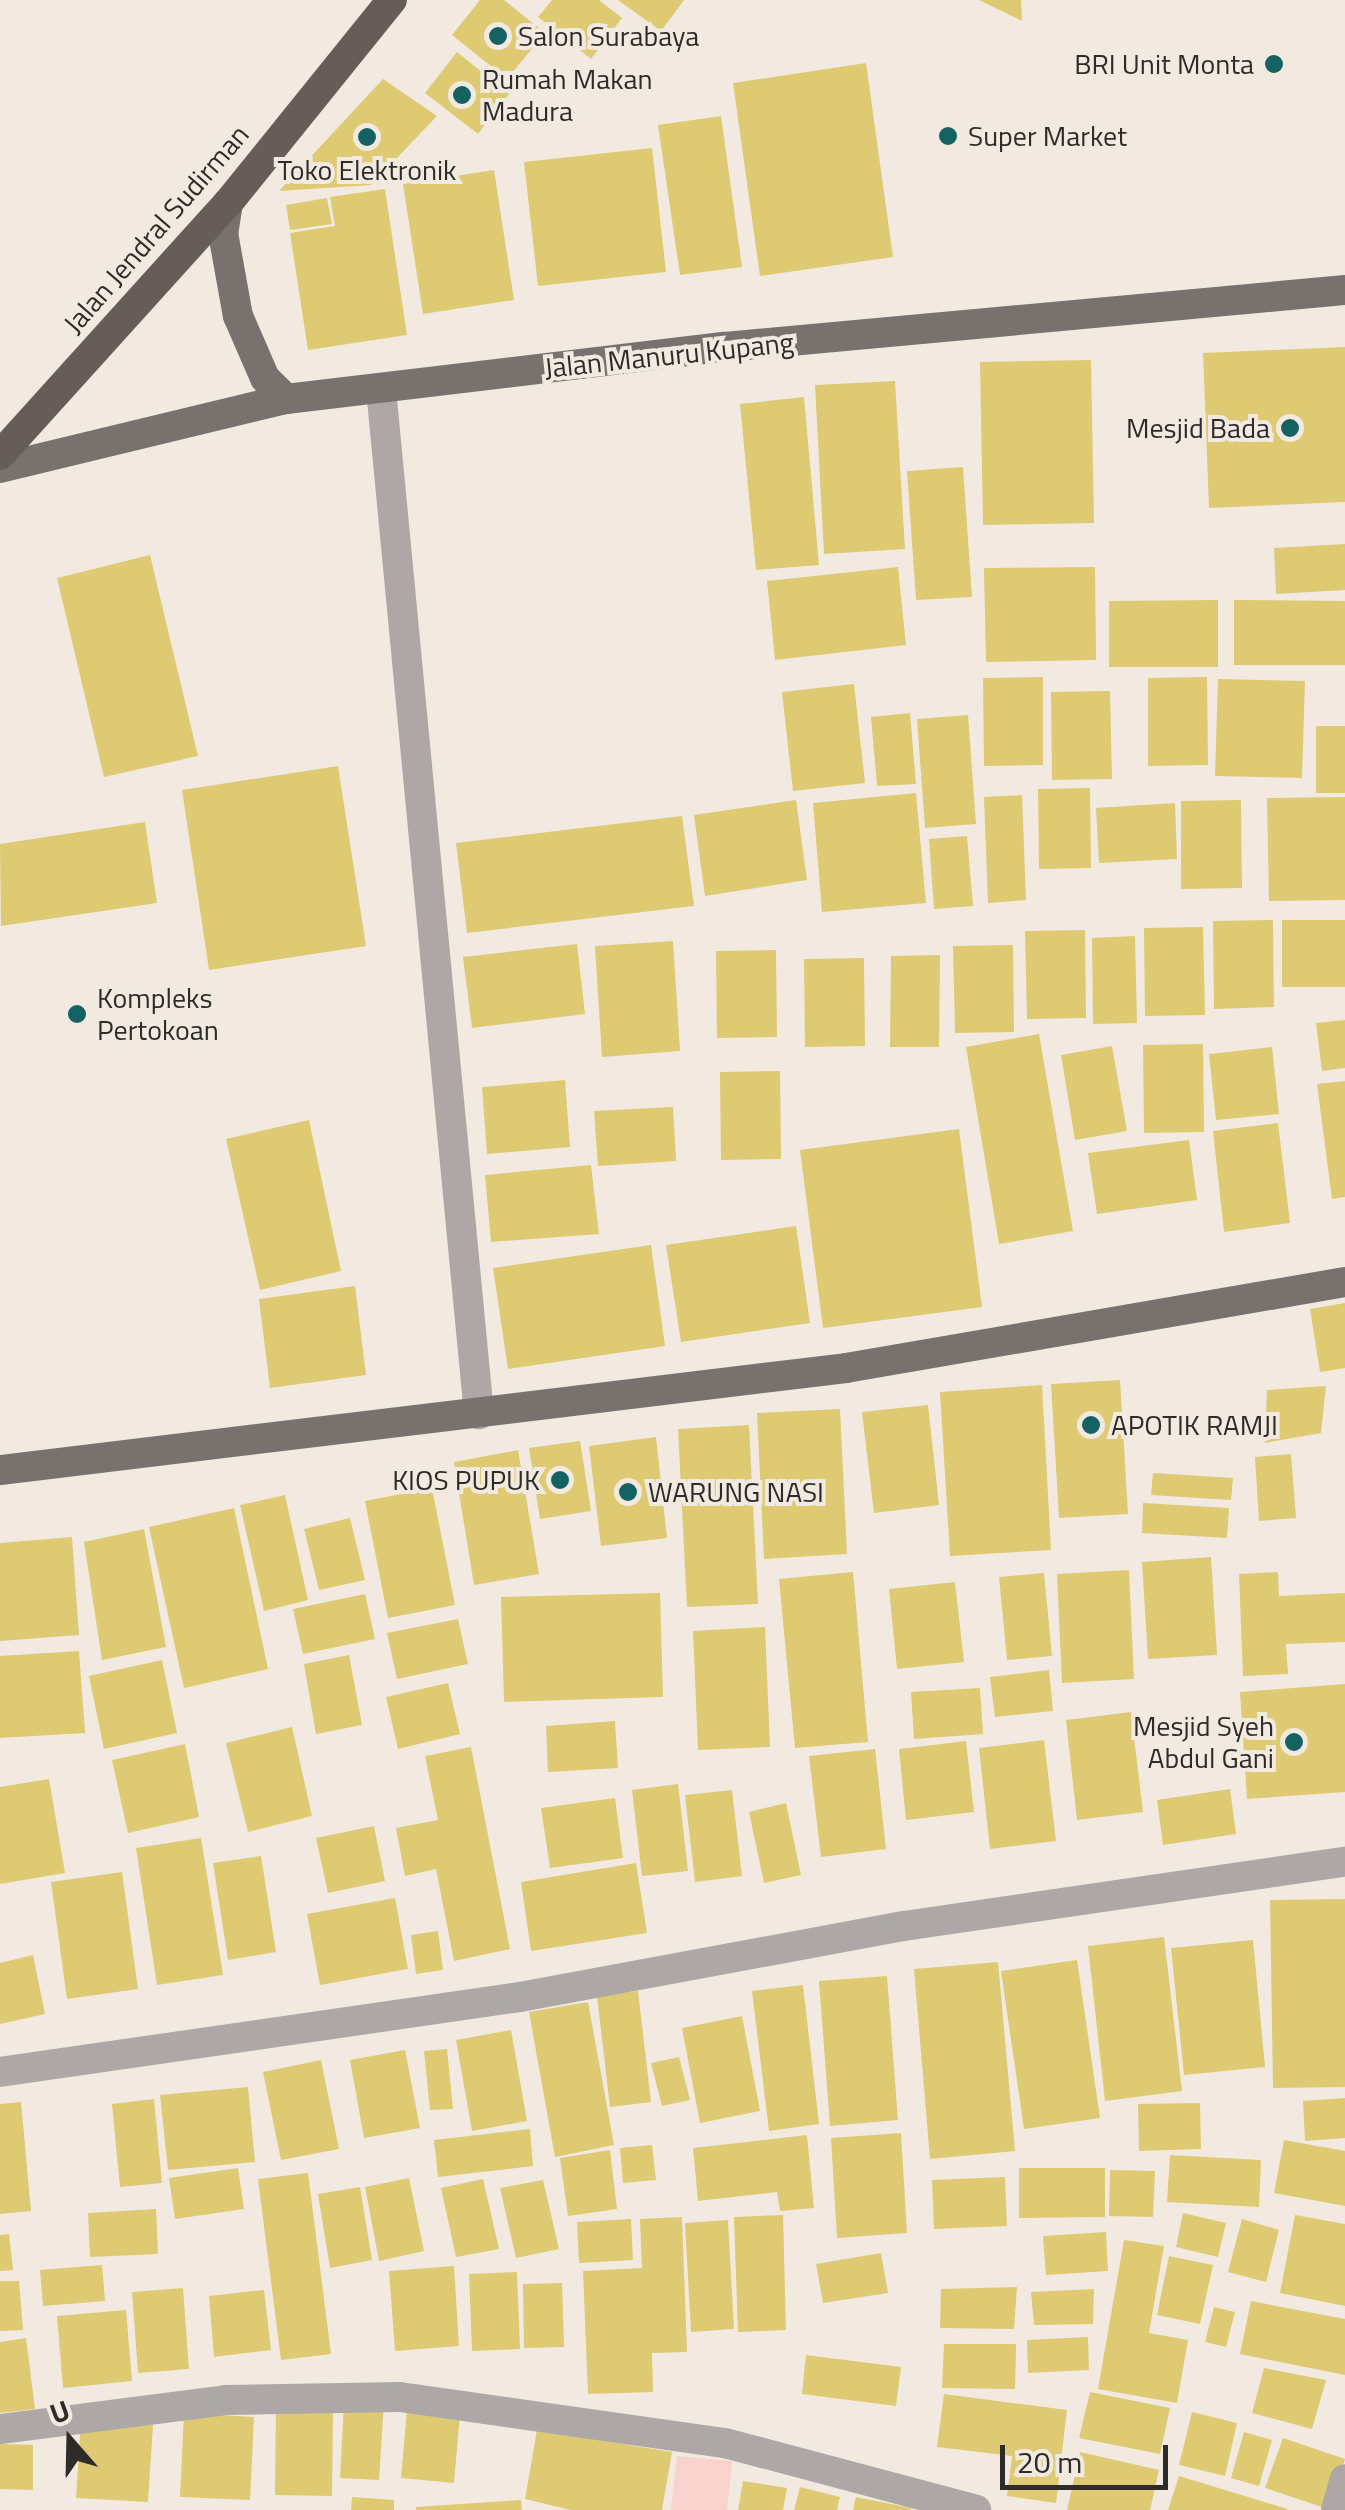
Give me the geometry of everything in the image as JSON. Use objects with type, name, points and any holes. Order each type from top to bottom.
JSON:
[{"type":"highway","name":"Jalan Jendral Sudirman","points":[[0,455],[228,203],[392,0]]},
{"type":"main road","points":[[228,203],[223,233],[238,316],[265,378],[286,399]]},
{"type":"main road","name":"Jalan Manuru Kupang","points":[[0,468],[286,399],[724,348],[1345,290]]},
{"type":"main road","points":[[0,1470],[846,1368],[1345,1282]]},
{"type":"street","points":[[380,389],[479,1414]]},
{"type":"street","points":[[0,2072],[520,1997],[904,1926],[1345,1862]]},
{"type":"street","points":[[0,2429],[210,2401],[400,2397],[725,2443],[976,2510]]},
{"type":"street","points":[[1336,2510],[1345,2480]]},
{"type":"shaded area","points":[[677,2456],[732,2461],[727,2510],[671,2510]]},
{"type":"building","points":[[480,0],[504,0],[545,33],[507,79],[452,35]]},
{"type":"building","points":[[552,0],[599,0],[622,18],[591,59],[538,17]]},
{"type":"building","points":[[618,0],[684,0],[661,31]]},
{"type":"building","points":[[979,0],[1021,0],[1022,21]]},
{"type":"building","points":[[457,52],[509,94],[478,134],[425,93]]},
{"type":"building","points":[[866,63],[893,257],[760,276],[733,83]]},
{"type":"building","points":[[383,79],[437,116],[371,185],[279,191]]},
{"type":"building","points":[[721,116],[742,267],[680,275],[658,125]]},
{"type":"building","points":[[652,148],[666,272],[538,286],[524,162]]},
{"type":"building","points":[[494,170],[514,300],[423,314],[403,184]]},
{"type":"building","points":[[385,189],[407,335],[308,350],[290,233],[335,226],[330,197]]},
{"type":"building","points":[[327,198],[332,224],[290,230],[286,205]]},
{"type":"building","points":[[1345,347],[1345,502],[1209,508],[1203,353]]},
{"type":"building","points":[[1091,360],[1094,523],[983,525],[980,362]]},
{"type":"building","points":[[895,381],[905,549],[824,554],[815,385]]},
{"type":"building","points":[[804,397],[819,565],[756,570],[740,404]]},
{"type":"building","points":[[963,467],[972,597],[916,600],[907,471]]},
{"type":"building","points":[[1345,544],[1345,590],[1276,594],[1274,548]]},
{"type":"building","points":[[150,555],[198,756],[104,777],[57,578]]},
{"type":"building","points":[[898,567],[906,645],[775,660],[767,581]]},
{"type":"building","points":[[1095,567],[1096,660],[986,662],[984,568]]},
{"type":"building","points":[[1218,600],[1218,667],[1109,667],[1109,601]]},
{"type":"building","points":[[1234,600],[1345,601],[1345,665],[1234,665]]},
{"type":"building","points":[[1043,677],[1043,765],[984,766],[983,678]]},
{"type":"building","points":[[1207,677],[1208,765],[1148,766],[1148,678]]},
{"type":"building","points":[[1218,679],[1305,681],[1302,778],[1215,776]]},
{"type":"building","points":[[854,684],[865,783],[793,791],[782,692]]},
{"type":"building","points":[[1110,691],[1112,779],[1052,780],[1051,692]]},
{"type":"building","points":[[910,713],[916,784],[877,786],[871,717]]},
{"type":"building","points":[[968,715],[976,824],[925,828],[917,719]]},
{"type":"building","points":[[1316,726],[1345,726],[1345,793],[1316,793]]},
{"type":"building","points":[[338,766],[366,946],[209,970],[182,790]]},
{"type":"building","points":[[1090,788],[1091,868],[1039,869],[1038,789]]},
{"type":"building","points":[[916,793],[926,903],[822,912],[813,803]]},
{"type":"building","points":[[1022,795],[1026,900],[988,903],[984,797]]},
{"type":"building","points":[[1345,797],[1345,900],[1269,901],[1267,798]]},
{"type":"building","points":[[796,800],[807,880],[705,896],[694,815]]},
{"type":"building","points":[[1241,800],[1242,888],[1181,889],[1181,801]]},
{"type":"building","points":[[1175,803],[1177,859],[1099,863],[1096,808]]},
{"type":"building","points":[[682,816],[694,906],[467,933],[456,843]]},
{"type":"building","points":[[145,822],[157,903],[1,926],[0,844]]},
{"type":"building","points":[[967,836],[973,906],[934,909],[929,839]]},
{"type":"building","points":[[1273,920],[1274,1007],[1214,1009],[1213,921]]},
{"type":"building","points":[[1282,920],[1345,920],[1345,987],[1282,987]]},
{"type":"building","points":[[1203,927],[1205,1015],[1145,1016],[1144,928]]},
{"type":"building","points":[[1085,930],[1086,1018],[1027,1019],[1025,931]]},
{"type":"building","points":[[1135,936],[1137,1023],[1093,1024],[1092,938]]},
{"type":"building","points":[[673,941],[680,1051],[602,1057],[595,946]]},
{"type":"building","points":[[577,944],[585,1014],[472,1028],[463,957]]},
{"type":"building","points":[[1013,945],[1014,1032],[955,1033],[953,946]]},
{"type":"building","points":[[776,950],[777,1037],[717,1038],[716,951]]},
{"type":"building","points":[[940,955],[939,1047],[890,1047],[891,956]]},
{"type":"building","points":[[864,958],[865,1046],[805,1047],[804,959]]},
{"type":"building","points":[[1345,1020],[1345,1068],[1322,1071],[1316,1023]]},
{"type":"building","points":[[1039,1034],[1073,1231],[999,1244],[966,1047]]},
{"type":"building","points":[[1203,1044],[1204,1132],[1144,1133],[1143,1045]]},
{"type":"building","points":[[1112,1046],[1127,1131],[1075,1140],[1061,1055]]},
{"type":"building","points":[[1272,1047],[1279,1114],[1216,1120],[1209,1054]]},
{"type":"building","points":[[780,1071],[781,1159],[721,1160],[720,1072]]},
{"type":"building","points":[[565,1080],[570,1147],[487,1154],[482,1087]]},
{"type":"building","points":[[1345,1081],[1345,1197],[1332,1199],[1317,1084]]},
{"type":"building","points":[[673,1107],[676,1161],[598,1166],[594,1111]]},
{"type":"building","points":[[309,1120],[341,1271],[260,1290],[226,1139]]},
{"type":"building","points":[[1278,1123],[1290,1223],[1224,1232],[1213,1131]]},
{"type":"building","points":[[959,1129],[982,1307],[823,1328],[800,1150]]},
{"type":"building","points":[[1189,1140],[1197,1200],[1097,1214],[1088,1153]]},
{"type":"building","points":[[591,1165],[599,1234],[491,1242],[485,1175]]},
{"type":"building","points":[[796,1226],[810,1323],[681,1342],[666,1245]]},
{"type":"building","points":[[651,1245],[665,1346],[508,1369],[493,1268]]},
{"type":"building","points":[[355,1286],[366,1375],[270,1388],[259,1299]]},
{"type":"building","points":[[1345,1303],[1345,1368],[1320,1372],[1310,1309]]},
{"type":"building","points":[[1120,1380],[1128,1514],[1059,1518],[1051,1384]]},
{"type":"building","points":[[1042,1385],[1051,1550],[950,1556],[940,1392]]},
{"type":"building","points":[[1326,1386],[1321,1433],[1265,1443],[1267,1390]]},
{"type":"building","points":[[928,1405],[939,1505],[874,1513],[862,1412]]},
{"type":"building","points":[[840,1409],[847,1554],[764,1559],[757,1413]]},
{"type":"building","points":[[749,1425],[758,1604],[687,1607],[678,1429]]},
{"type":"building","name":"WARUNG NASI","points":[[656,1437],[667,1538],[601,1546],[589,1446]]},
{"type":"building","name":"KIOS PUPUK","points":[[580,1441],[591,1511],[540,1519],[529,1448]]},
{"type":"building","points":[[518,1450],[539,1574],[474,1585],[454,1462]]},
{"type":"building","points":[[1291,1454],[1296,1518],[1259,1521],[1255,1457]]},
{"type":"building","points":[[1153,1473],[1233,1478],[1231,1500],[1151,1495]]},
{"type":"building","points":[[432,1488],[455,1605],[388,1618],[365,1501]]},
{"type":"building","points":[[285,1495],[308,1600],[264,1611],[240,1505]]},
{"type":"building","points":[[1143,1503],[1229,1508],[1227,1538],[1142,1533]]},
{"type":"building","points":[[234,1508],[268,1669],[184,1688],[149,1527]]},
{"type":"building","points":[[350,1518],[365,1580],[319,1590],[304,1529]]},
{"type":"building","points":[[144,1529],[166,1647],[102,1660],[84,1542]]},
{"type":"building","points":[[72,1537],[79,1635],[0,1641],[0,1543]]},
{"type":"building","points":[[1211,1557],[1217,1655],[1148,1659],[1142,1562]]},
{"type":"building","points":[[1129,1570],[1134,1679],[1062,1683],[1057,1574]]},
{"type":"building","points":[[853,1572],[868,1742],[795,1748],[779,1579]]},
{"type":"building","points":[[1278,1572],[1279,1596],[1345,1593],[1345,1642],[1286,1644],[1288,1674],[1243,1676],[1239,1574]]},
{"type":"building","points":[[1044,1573],[1052,1656],[1007,1660],[999,1577]]},
{"type":"building","points":[[955,1582],[964,1662],[897,1669],[889,1589]]},
{"type":"building","points":[[660,1593],[663,1697],[504,1702],[501,1597]]},
{"type":"building","points":[[365,1594],[375,1639],[303,1654],[293,1609]]},
{"type":"building","points":[[458,1619],[468,1664],[397,1679],[387,1633]]},
{"type":"building","points":[[765,1627],[770,1747],[698,1750],[693,1631]]},
{"type":"building","points":[[79,1651],[85,1733],[0,1738],[0,1656]]},
{"type":"building","points":[[349,1655],[362,1725],[316,1734],[304,1664]]},
{"type":"building","points":[[162,1660],[177,1733],[104,1749],[89,1676]]},
{"type":"building","points":[[1049,1670],[1053,1711],[995,1717],[990,1677]]},
{"type":"building","points":[[448,1683],[460,1734],[398,1749],[386,1697]]},
{"type":"building","name":"Mesjid Syeh Abdul Gani","points":[[1345,1684],[1345,1792],[1247,1799],[1240,1692]]},
{"type":"building","points":[[980,1688],[983,1734],[914,1739],[911,1692]]},
{"type":"building","points":[[1131,1712],[1143,1812],[1077,1820],[1066,1720]]},
{"type":"building","points":[[615,1721],[618,1768],[548,1772],[546,1726]]},
{"type":"building","points":[[292,1727],[312,1816],[248,1832],[226,1743]]},
{"type":"building","points":[[1044,1740],[1056,1841],[990,1849],[979,1748]]},
{"type":"building","points":[[966,1741],[974,1812],[906,1820],[899,1749]]},
{"type":"building","points":[[185,1744],[199,1817],[128,1833],[112,1760]]},
{"type":"building","points":[[471,1747],[510,1949],[454,1961],[436,1869],[405,1876],[396,1828],[438,1820],[425,1756]]},
{"type":"building","points":[[875,1749],[886,1849],[821,1857],[809,1756]]},
{"type":"building","points":[[49,1779],[65,1873],[0,1884],[0,1787]]},
{"type":"building","points":[[678,1784],[688,1871],[642,1876],[632,1790]]},
{"type":"building","points":[[1230,1789],[1236,1834],[1163,1845],[1157,1800]]},
{"type":"building","points":[[732,1790],[742,1876],[695,1882],[685,1795]]},
{"type":"building","points":[[615,1798],[623,1858],[550,1868],[541,1808]]},
{"type":"building","points":[[786,1803],[801,1875],[764,1883],[749,1812]]},
{"type":"building","points":[[374,1826],[385,1881],[328,1893],[316,1838]]},
{"type":"building","points":[[201,1838],[223,1975],[157,1985],[136,1848]]},
{"type":"building","points":[[261,1856],[276,1952],[228,1960],[213,1863]]},
{"type":"building","points":[[636,1863],[647,1933],[531,1951],[521,1882]]},
{"type":"building","points":[[122,1872],[138,1989],[67,1999],[51,1882]]},
{"type":"building","points":[[395,1898],[408,1969],[320,1985],[307,1914]]},
{"type":"building","points":[[1345,1899],[1345,2087],[1273,2088],[1270,1900]]},
{"type":"building","points":[[438,1931],[443,1970],[416,1974],[411,1935]]},
{"type":"building","points":[[1164,1937],[1182,2091],[1105,2101],[1088,1946]]},
{"type":"building","points":[[1253,1940],[1265,2067],[1184,2075],[1171,1948]]},
{"type":"building","points":[[33,1955],[45,2014],[0,2024],[0,1963]]},
{"type":"building","points":[[1077,1960],[1100,2118],[1024,2129],[1001,1971]]},
{"type":"building","points":[[998,1962],[1015,2151],[930,2159],[914,1969]]},
{"type":"building","points":[[887,1976],[898,2120],[830,2126],[819,1981]]},
{"type":"building","points":[[803,1985],[819,2124],[769,2131],[752,1991]]},
{"type":"building","points":[[638,1991],[651,2102],[610,2107],[597,1996]]},
{"type":"building","points":[[588,2002],[614,2145],[555,2157],[529,2012]]},
{"type":"building","points":[[742,2016],[760,2111],[700,2123],[682,2028]]},
{"type":"building","points":[[511,2030],[527,2121],[472,2131],[456,2040]]},
{"type":"building","points":[[447,2049],[453,2109],[430,2110],[424,2051]]},
{"type":"building","points":[[405,2050],[420,2128],[364,2138],[350,2060]]},
{"type":"building","points":[[679,2057],[690,2100],[662,2106],[651,2063]]},
{"type":"building","points":[[321,2060],[339,2149],[281,2160],[263,2072]]},
{"type":"building","points":[[248,2087],[255,2162],[168,2170],[160,2095]]},
{"type":"building","points":[[1345,2098],[1345,2138],[1305,2141],[1303,2101]]},
{"type":"building","points":[[154,2099],[162,2183],[120,2187],[112,2104]]},
{"type":"building","points":[[21,2102],[31,2211],[0,2214],[0,2104]]},
{"type":"building","points":[[1200,2103],[1201,2149],[1139,2151],[1138,2104]]},
{"type":"building","points":[[530,2129],[533,2166],[438,2177],[434,2140]]},
{"type":"building","points":[[901,2133],[907,2233],[837,2238],[831,2138]]},
{"type":"building","points":[[807,2135],[814,2208],[780,2211],[777,2192],[698,2201],[693,2148]]},
{"type":"building","points":[[1284,2140],[1345,2151],[1345,2206],[1274,2193]]},
{"type":"building","points":[[652,2145],[656,2180],[623,2183],[620,2148]]},
{"type":"building","points":[[610,2150],[617,2209],[568,2216],[560,2158]]},
{"type":"building","points":[[1170,2155],[1261,2160],[1259,2207],[1167,2202]]},
{"type":"building","points":[[238,2168],[244,2209],[175,2219],[169,2178]]},
{"type":"building","points":[[1019,2168],[1105,2168],[1105,2217],[1019,2218]]},
{"type":"building","points":[[1110,2170],[1155,2171],[1153,2217],[1109,2216]]},
{"type":"building","points":[[308,2173],[331,2354],[281,2360],[258,2179]]},
{"type":"building","points":[[1005,2177],[1007,2226],[934,2229],[932,2180]]},
{"type":"building","points":[[409,2178],[424,2251],[379,2261],[365,2187]]},
{"type":"building","points":[[483,2179],[499,2249],[456,2257],[441,2188]]},
{"type":"building","points":[[543,2180],[559,2249],[516,2258],[500,2188]]},
{"type":"building","points":[[360,2187],[372,2260],[330,2268],[318,2194]]},
{"type":"building","points":[[156,2209],[158,2254],[90,2257],[88,2213]]},
{"type":"building","points":[[1183,2213],[1226,2223],[1218,2257],[1176,2247]]},
{"type":"building","points":[[783,2215],[786,2330],[738,2332],[734,2217]]},
{"type":"building","points":[[1295,2215],[1345,2224],[1345,2306],[1280,2293]]},
{"type":"building","points":[[682,2217],[687,2352],[652,2353],[653,2392],[588,2394],[583,2271],[642,2268],[640,2219]]},
{"type":"building","points":[[631,2219],[633,2260],[579,2263],[577,2222]]},
{"type":"building","points":[[1242,2219],[1279,2230],[1266,2282],[1228,2272]]},
{"type":"building","points":[[728,2220],[734,2329],[691,2332],[685,2223]]},
{"type":"building","points":[[1106,2232],[1108,2271],[1046,2275],[1043,2236]]},
{"type":"building","points":[[9,2234],[13,2270],[0,2271],[0,2235]]},
{"type":"building","points":[[1124,2240],[1164,2246],[1149,2333],[1188,2340],[1177,2403],[1098,2389]]},
{"type":"building","points":[[881,2253],[888,2293],[823,2303],[816,2264]]},
{"type":"building","points":[[1169,2256],[1213,2265],[1200,2324],[1157,2315]]},
{"type":"building","points":[[102,2265],[105,2301],[43,2306],[40,2270]]},
{"type":"building","points":[[454,2266],[459,2346],[395,2351],[389,2271]]},
{"type":"building","points":[[517,2272],[520,2349],[472,2351],[469,2274]]},
{"type":"building","points":[[0,2281],[19,2281],[23,2330],[0,2331]]},
{"type":"building","points":[[562,2283],[564,2347],[524,2348],[523,2284]]},
{"type":"building","points":[[1017,2287],[1014,2329],[940,2328],[941,2289]]},
{"type":"building","points":[[183,2288],[189,2369],[138,2373],[132,2292]]},
{"type":"building","points":[[1094,2289],[1093,2324],[1034,2325],[1031,2292]]},
{"type":"building","points":[[264,2290],[271,2350],[214,2357],[209,2296]]},
{"type":"building","points":[[1251,2301],[1345,2319],[1345,2375],[1240,2354]]},
{"type":"building","points":[[1214,2307],[1235,2312],[1226,2347],[1205,2342]]},
{"type":"building","points":[[126,2310],[132,2381],[63,2388],[57,2316]]},
{"type":"building","points":[[1088,2337],[1089,2370],[1028,2373],[1027,2340]]},
{"type":"building","points":[[26,2338],[35,2409],[0,2413],[0,2342]]},
{"type":"building","points":[[944,2344],[1016,2344],[1015,2389],[942,2388]]},
{"type":"building","points":[[806,2355],[901,2367],[896,2406],[802,2394]]},
{"type":"building","points":[[1264,2368],[1326,2380],[1312,2429],[1252,2413]]},
{"type":"building","points":[[1090,2392],[1170,2408],[1160,2454],[1079,2438]]},
{"type":"building","points":[[944,2394],[1067,2410],[1056,2503],[1007,2496],[1012,2456],[937,2447]]},
{"type":"building","points":[[344,2400],[384,2402],[379,2480],[340,2478]]},
{"type":"building","points":[[276,2405],[333,2406],[332,2496],[275,2495]]},
{"type":"building","points":[[407,2410],[460,2414],[454,2483],[401,2478]]},
{"type":"building","points":[[1192,2412],[1237,2423],[1225,2476],[1179,2465]]},
{"type":"building","points":[[184,2413],[254,2417],[250,2500],[180,2497]]},
{"type":"building","points":[[81,2419],[153,2425],[148,2502],[76,2498]]},
{"type":"building","points":[[537,2430],[672,2452],[662,2510],[571,2510],[525,2499]]},
{"type":"building","points":[[1244,2432],[1272,2440],[1259,2486],[1231,2478]]},
{"type":"building","points":[[1283,2438],[1345,2459],[1331,2510],[1265,2488]]},
{"type":"building","points":[[0,2444],[33,2445],[33,2490],[0,2489]]},
{"type":"building","points":[[1080,2452],[1159,2470],[1150,2510],[1067,2510]]},
{"type":"building","points":[[1179,2476],[1288,2509],[1168,2510]]},
{"type":"building","points":[[743,2481],[787,2488],[783,2510],[738,2510]]},
{"type":"building","points":[[800,2487],[840,2497],[837,2510],[794,2510]]},
{"type":"building","points":[[352,2497],[394,2500],[394,2510],[351,2510]]},
{"type":"building","points":[[856,2497],[911,2508],[911,2510],[853,2510]]},
{"type":"building","points":[[521,2500],[522,2510],[416,2510],[416,2507]]},
{"type":"place","name":"Salon Surabaya","points":[[498,36]]},
{"type":"place","name":"BRI Unit Monta","points":[[1274,64]]},
{"type":"place","name":"Rumah Makan Madura","points":[[462,95]]},
{"type":"place","name":"Super Market","points":[[948,136]]},
{"type":"place","name":"Toko Elektronik","points":[[367,137]]},
{"type":"place","name":"Mesjid Bada","points":[[1290,428]]},
{"type":"place","name":"Kompleks Pertokoan","points":[[77,1014]]},
{"type":"place","name":"APOTIK RAMJI","points":[[1091,1425]]},
{"type":"place","name":"KIOS PUPUK","points":[[560,1480]]},
{"type":"place","name":"WARUNG NASI","points":[[628,1492]]},
{"type":"place","name":"Mesjid Syeh Abdul Gani","points":[[1294,1742]]}]
